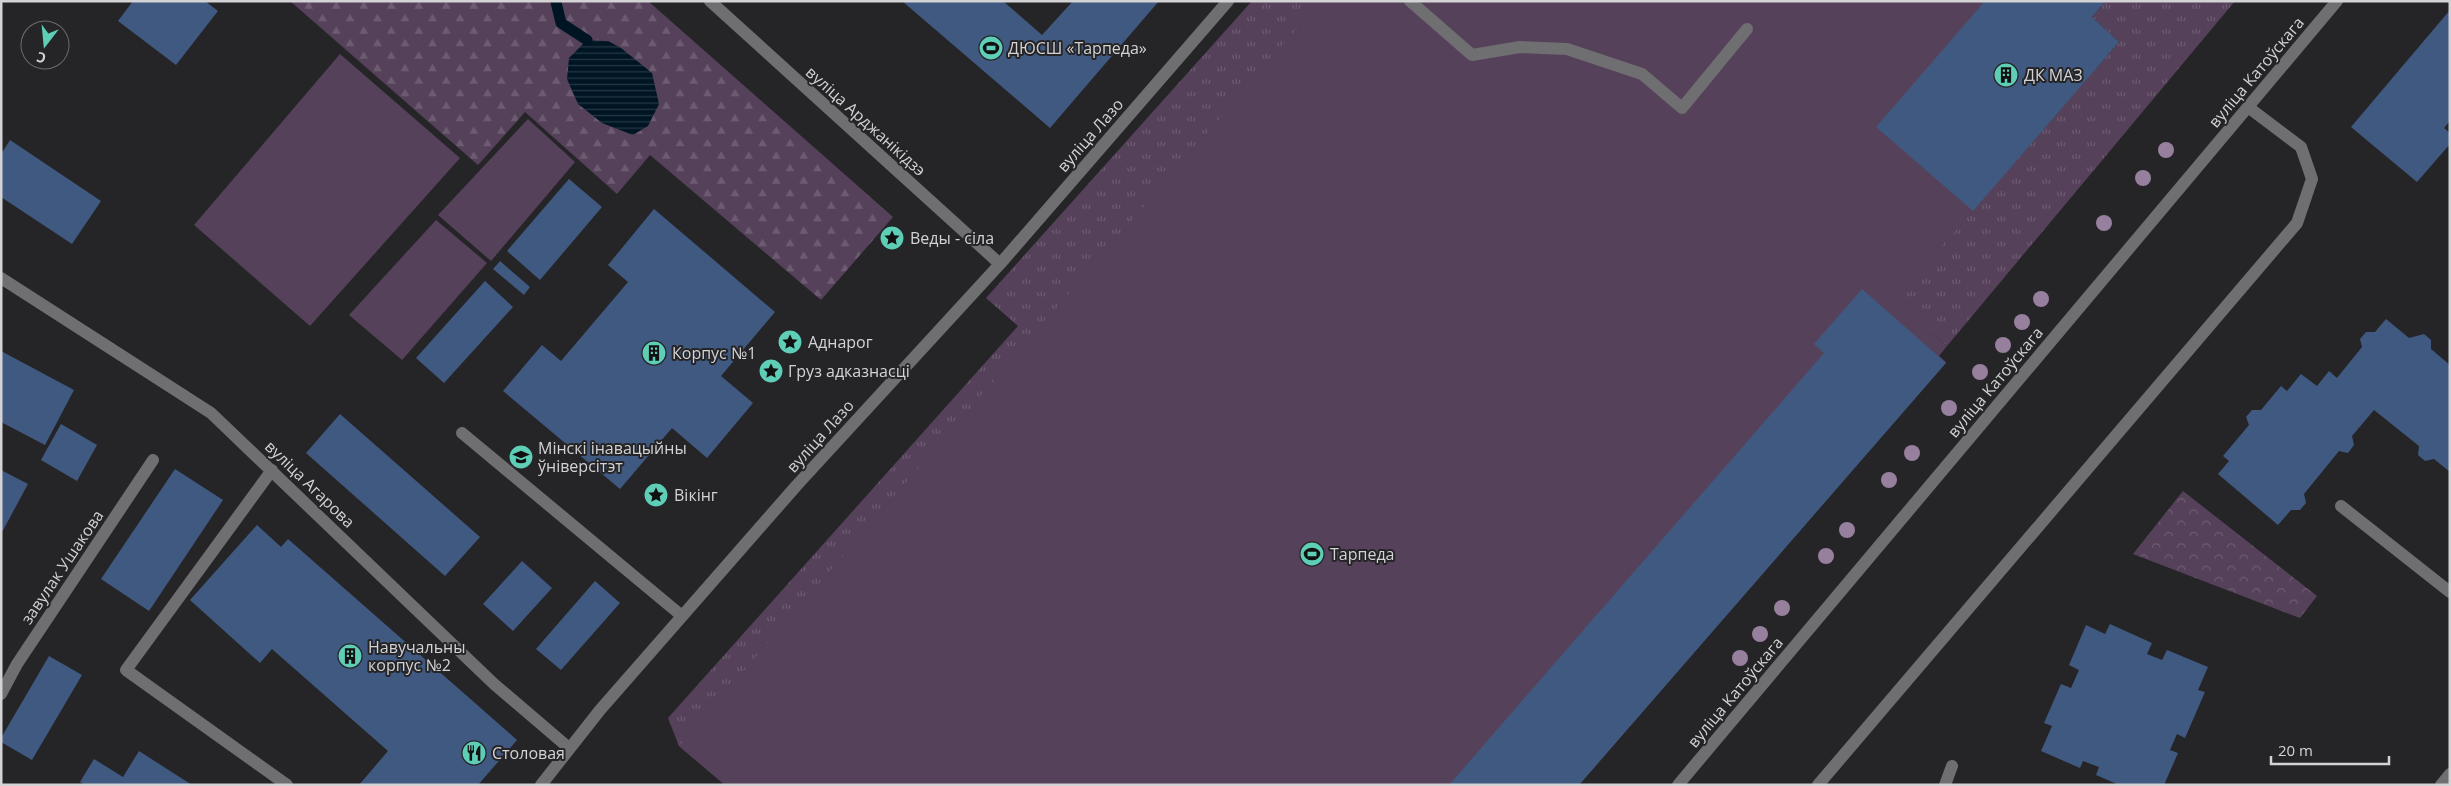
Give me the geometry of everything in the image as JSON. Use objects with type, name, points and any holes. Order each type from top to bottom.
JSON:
[{"type":"street","name":"вуліца Арджанікідзэ","points":[[710,1],[1000,264]]},
{"type":"street","name":"вуліца Лазо","points":[[541,785],[569,748],[682,616],[797,485],[1000,264],[1228,1]]},
{"type":"street","points":[[1410,1],[1472,55],[1520,47],[1567,49],[1642,74],[1682,108],[1747,29]]},
{"type":"street","name":"вуліца Катоўскага","points":[[1683,783],[2337,1]]},
{"type":"street","points":[[1818,785],[2297,223],[2312,179],[2301,148],[2248,107]]},
{"type":"street","name":"вуліца Агарова","points":[[1,278],[211,413],[494,684],[569,748]]},
{"type":"street","points":[[462,433],[682,616]]},
{"type":"street","name":"завулак Ушакова","points":[[1,694],[17,664],[153,460]]},
{"type":"street","points":[[272,470],[126,670],[287,785]]},
{"type":"street","points":[[2341,506],[2450,592]]},
{"type":"street","points":[[1945,785],[1952,766]]},
{"type":"street","points":[[2441,785],[2450,774]]},
{"type":"green space","points":[[290,1],[648,1],[893,217],[821,300],[650,155],[617,194],[525,112],[478,165]]},
{"type":"green space","points":[[1252,1],[1346,1],[725,785],[679,746],[668,718],[1018,326],[986,298]]},
{"type":"green space","name":"Тарпеда","points":[[1321,1],[1985,1],[1973,211],[1894,299],[1947,346],[1939,356],[1946,362],[1579,785],[725,785],[679,746]]},
{"type":"green space","points":[[2106,1],[2235,1],[1947,346],[1893,299],[2119,42],[2092,17]]},
{"type":"green space","points":[[340,54],[460,158],[310,326],[194,225]]},
{"type":"green space","points":[[528,119],[575,162],[491,261],[438,215]]},
{"type":"green space","points":[[436,220],[487,263],[402,360],[349,315]]},
{"type":"green space","points":[[2183,491],[2317,596],[2300,618],[2133,554]]},
{"type":"water","points":[[587,40],[608,41],[621,48],[652,73],[659,104],[648,126],[633,135],[602,123],[578,104],[567,79],[569,58]]},
{"type":"building","points":[[133,1],[205,1],[218,11],[176,65],[118,21]]},
{"type":"building","points":[[902,1],[1003,1],[1042,35],[1073,1],[1159,1],[1050,128]]},
{"type":"building","name":"ДК МАЗ","points":[[1985,1],[2106,1],[2092,17],[2119,42],[1973,211],[1876,127]]},
{"type":"building","points":[[2450,10],[2450,121],[2444,128],[2450,133],[2450,144],[2417,182],[2351,127]]},
{"type":"building","points":[[10,140],[101,201],[72,244],[1,197],[1,154]]},
{"type":"building","points":[[569,179],[602,207],[540,280],[507,251]]},
{"type":"building","name":"Корпус №1","points":[[654,209],[775,312],[721,376],[753,403],[707,458],[672,428],[620,489],[503,391],[542,345],[561,361],[628,282],[608,265]]},
{"type":"building","points":[[500,261],[530,287],[524,295],[493,269]]},
{"type":"building","points":[[485,281],[513,307],[444,383],[416,358]]},
{"type":"building","points":[[1862,289],[1946,363],[1579,785],[1449,785],[1824,353],[1814,344]]},
{"type":"building","points":[[2386,319],[2409,338],[2424,334],[2431,340],[2431,349],[2450,365],[2450,472],[2434,459],[2425,461],[2418,455],[2419,446],[2374,410],[2352,436],[2354,445],[2348,453],[2339,451],[2304,494],[2306,503],[2300,510],[2291,510],[2278,525],[2218,474],[2229,461],[2223,456],[2249,425],[2246,417],[2252,410],[2261,410],[2281,386],[2287,391],[2301,374],[2317,386],[2329,371],[2337,378],[2362,347],[2360,339],[2366,332],[2375,332]]},
{"type":"building","points":[[1,351],[74,390],[45,445],[1,422]]},
{"type":"building","points":[[340,414],[480,537],[445,576],[306,453]]},
{"type":"building","points":[[61,424],[97,445],[77,481],[41,460]]},
{"type":"building","points":[[175,469],[223,500],[149,611],[101,579]]},
{"type":"building","points":[[1,470],[28,484],[1,534]]},
{"type":"building","name":"Навучальны корпус №2","points":[[257,525],[281,547],[288,539],[517,740],[478,785],[359,785],[388,751],[272,649],[260,663],[190,600]]},
{"type":"building","points":[[522,561],[552,588],[513,631],[483,604]]},
{"type":"building","points":[[595,581],[620,603],[561,670],[536,649]]},
{"type":"building","points":[[2110,624],[2152,643],[2147,654],[2162,660],[2167,650],[2208,667],[2198,690],[2205,692],[2185,738],[2177,734],[2170,750],[2178,753],[2164,785],[2119,785],[2096,775],[2099,767],[2083,761],[2080,768],[2041,751],[2052,726],[2044,723],[2061,684],[2071,688],[2079,670],[2069,665],[2086,625],[2105,634]]},
{"type":"building","points":[[49,656],[82,675],[32,760],[1,742],[1,738]]},
{"type":"building","points":[[139,751],[192,785],[85,785],[80,782],[94,759],[123,777]]},
{"type":"waterway","points":[[556,2],[561,23],[587,40]]},
{"type":"place","name":"ДЮСШ «Тарпеда»","points":[[991,48]]},
{"type":"place","name":"ДК МАЗ","points":[[2006,75]]},
{"type":"place","name":"Веды - сіла","points":[[892,238]]},
{"type":"place","name":"Аднарог","points":[[790,342]]},
{"type":"place","name":"Корпус №1","points":[[654,353]]},
{"type":"place","name":"Груз адказнасці","points":[[771,371]]},
{"type":"place","name":"Мінскі інавацыйны ўніверсітэт","points":[[521,457]]},
{"type":"place","name":"Вікінг","points":[[656,495]]},
{"type":"place","name":"Тарпеда","points":[[1312,554]]},
{"type":"place","name":"Навучальны корпус №2","points":[[350,656]]},
{"type":"place","name":"Столовая","points":[[474,753]]}]
